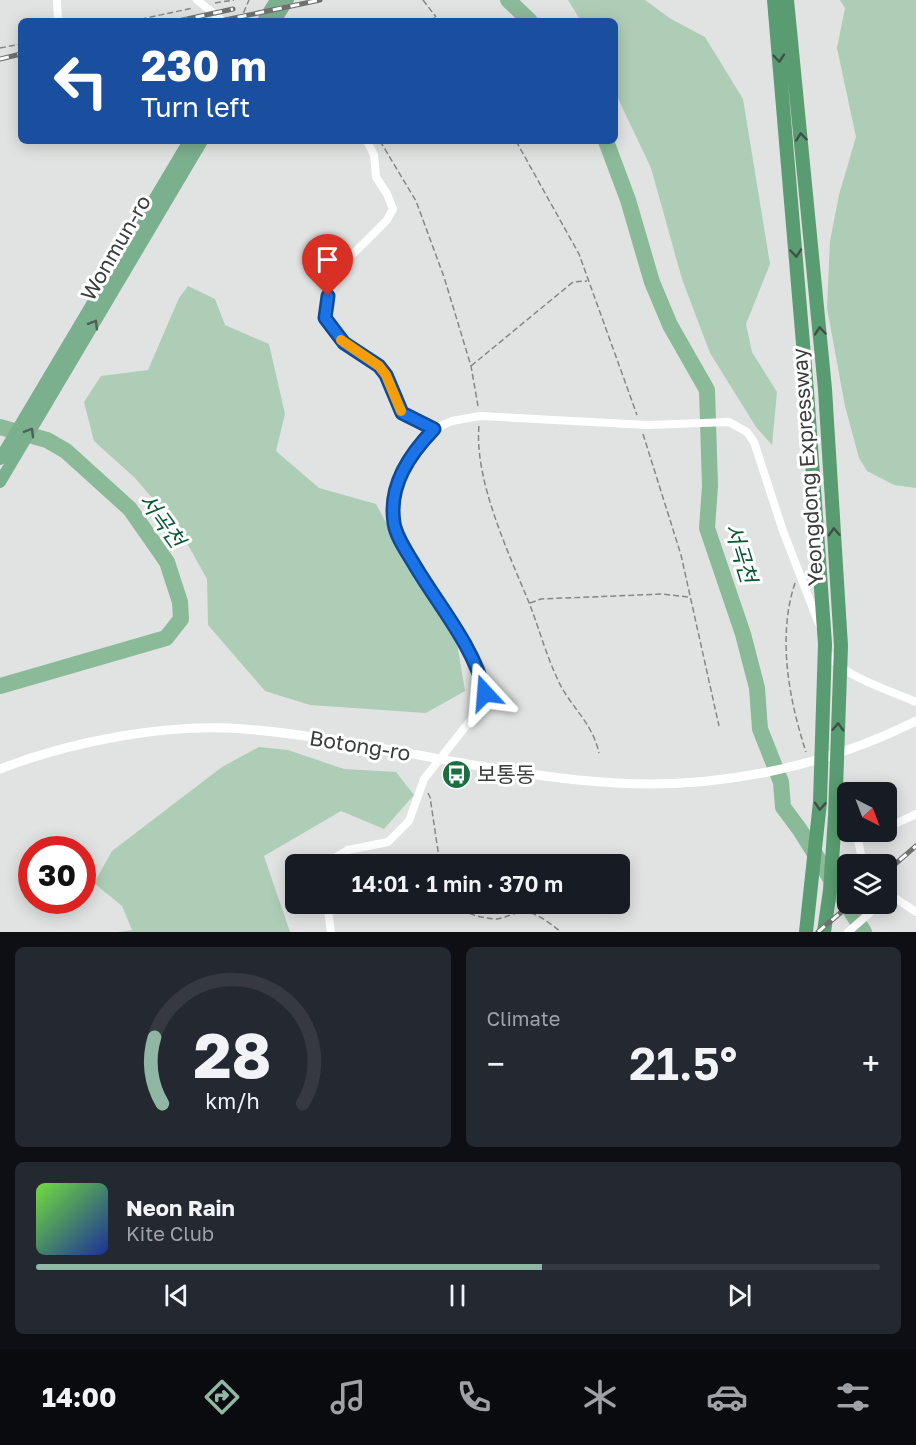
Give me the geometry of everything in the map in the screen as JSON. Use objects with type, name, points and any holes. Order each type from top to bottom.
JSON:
[{"type":"highway","points":[[265,18],[276,0]]},
{"type":"highway","points":[[277,18],[288,0]]},
{"type":"highway","name":"Yeongdong Expressway","points":[[777,1],[825,389],[841,646],[835,817],[830,890],[824,932]]},
{"type":"highway","name":"Yeongdong Expressway","points":[[777,1],[825,644],[820,802],[806,932]]},
{"type":"highway","name":"Wonmun-ro","points":[[59,371],[187,144]]},
{"type":"highway","name":"Wonmun-ro","points":[[59,371],[200,144]]},
{"type":"highway","points":[[0,459],[59,371]]},
{"type":"highway","points":[[0,482],[59,371]]},
{"type":"street","points":[[57,0],[58,18]]},
{"type":"street","points":[[199,3],[219,18]]},
{"type":"street","points":[[368,144],[374,155],[376,177],[393,209],[387,220],[350,257],[328,296],[325,318],[344,343],[379,366],[386,375],[402,413],[434,429]]},
{"type":"street","points":[[341,854],[348,850],[388,842],[409,821],[423,782],[471,722],[481,707],[485,695],[470,652],[430,591],[404,547],[394,524],[394,501],[400,474],[416,448],[434,429],[452,421],[480,416],[644,424],[729,422],[747,432],[754,442],[783,531],[812,603],[830,658],[844,671],[855,677],[916,702]]},
{"type":"street","name":"Botong-ro","points":[[0,769],[40,754],[96,741],[147,733],[216,728],[284,734],[579,780],[656,784],[722,779],[789,767],[866,744],[916,721]]},
{"type":"street","points":[[897,823],[916,814]]},
{"type":"street","points":[[897,904],[916,912]]},
{"type":"street","points":[[329,914],[331,932]]},
{"type":"street","points":[[848,932],[868,914]]},
{"type":"path","points":[[143,18],[199,3],[234,0]]},
{"type":"path","points":[[241,18],[249,0]]},
{"type":"path","points":[[423,0],[436,17]]},
{"type":"path","points":[[0,48],[18,45]]},
{"type":"path","points":[[382,144],[416,201],[444,277],[471,366],[480,416],[477,445],[484,481],[513,570],[529,603],[558,680],[587,722],[596,739],[599,753]]},
{"type":"path","points":[[518,144],[579,255],[644,424],[681,555],[719,726]]},
{"type":"path","points":[[471,366],[573,282],[588,281]]},
{"type":"path","points":[[799,571],[791,595],[787,630],[789,678],[798,726],[807,755]]},
{"type":"path","points":[[529,603],[541,599],[662,594],[690,597]]},
{"type":"path","points":[[423,782],[430,796],[439,854]]},
{"type":"path","points":[[472,914],[497,919],[516,914]]},
{"type":"path","points":[[530,914],[542,918],[561,932]]},
{"type":"green space","points":[[568,0],[645,0],[671,19],[705,37],[743,99],[770,264],[746,324],[752,352],[777,392],[772,445],[756,427],[710,353],[682,279],[651,168],[618,98],[618,18],[579,18]]},
{"type":"green space","points":[[840,0],[916,0],[916,488],[894,485],[867,471],[859,458],[845,406],[827,308],[830,241],[839,195],[856,137],[837,48],[845,8]]},
{"type":"green space","points":[[188,286],[215,299],[225,325],[269,344],[285,414],[276,451],[319,488],[376,504],[424,592],[456,637],[465,691],[426,713],[310,705],[265,691],[208,625],[207,579],[179,529],[135,478],[94,441],[84,402],[101,376],[148,370],[179,298]]},
{"type":"green space","points":[[259,747],[288,750],[344,769],[396,772],[414,795],[384,829],[341,811],[264,856],[290,932],[118,932],[132,930],[122,906],[96,885],[96,879],[112,851],[222,767]]},
{"type":"waterway","name":"서곡천","points":[[508,0],[527,18]]},
{"type":"waterway","name":"서곡천","points":[[607,144],[628,200],[652,282],[670,325],[707,390],[710,486],[707,528],[743,634],[757,688],[760,729],[781,782],[783,807],[864,932]]},
{"type":"waterway","name":"서곡천","points":[[0,427],[47,440],[66,451],[130,509],[167,562],[180,602],[181,619],[166,638],[0,686]]},
{"type":"railway","points":[[234,18],[320,0]]},
{"type":"railway","points":[[192,18],[233,9]]},
{"type":"railway","points":[[0,59],[18,55]]},
{"type":"railway","points":[[897,862],[916,846]]},
{"type":"railway","points":[[818,932],[839,914]]},
{"type":"slow traffic","points":[[341,340],[379,366],[386,375],[401,411]]},
{"type":"place","name":"보통동","points":[[456,775]]},
{"type":"route","points":[[328,296],[325,318],[344,343],[379,366],[386,375],[402,413],[434,429],[416,448],[400,474],[394,501],[394,524],[414,565],[470,652],[485,693]]}]
